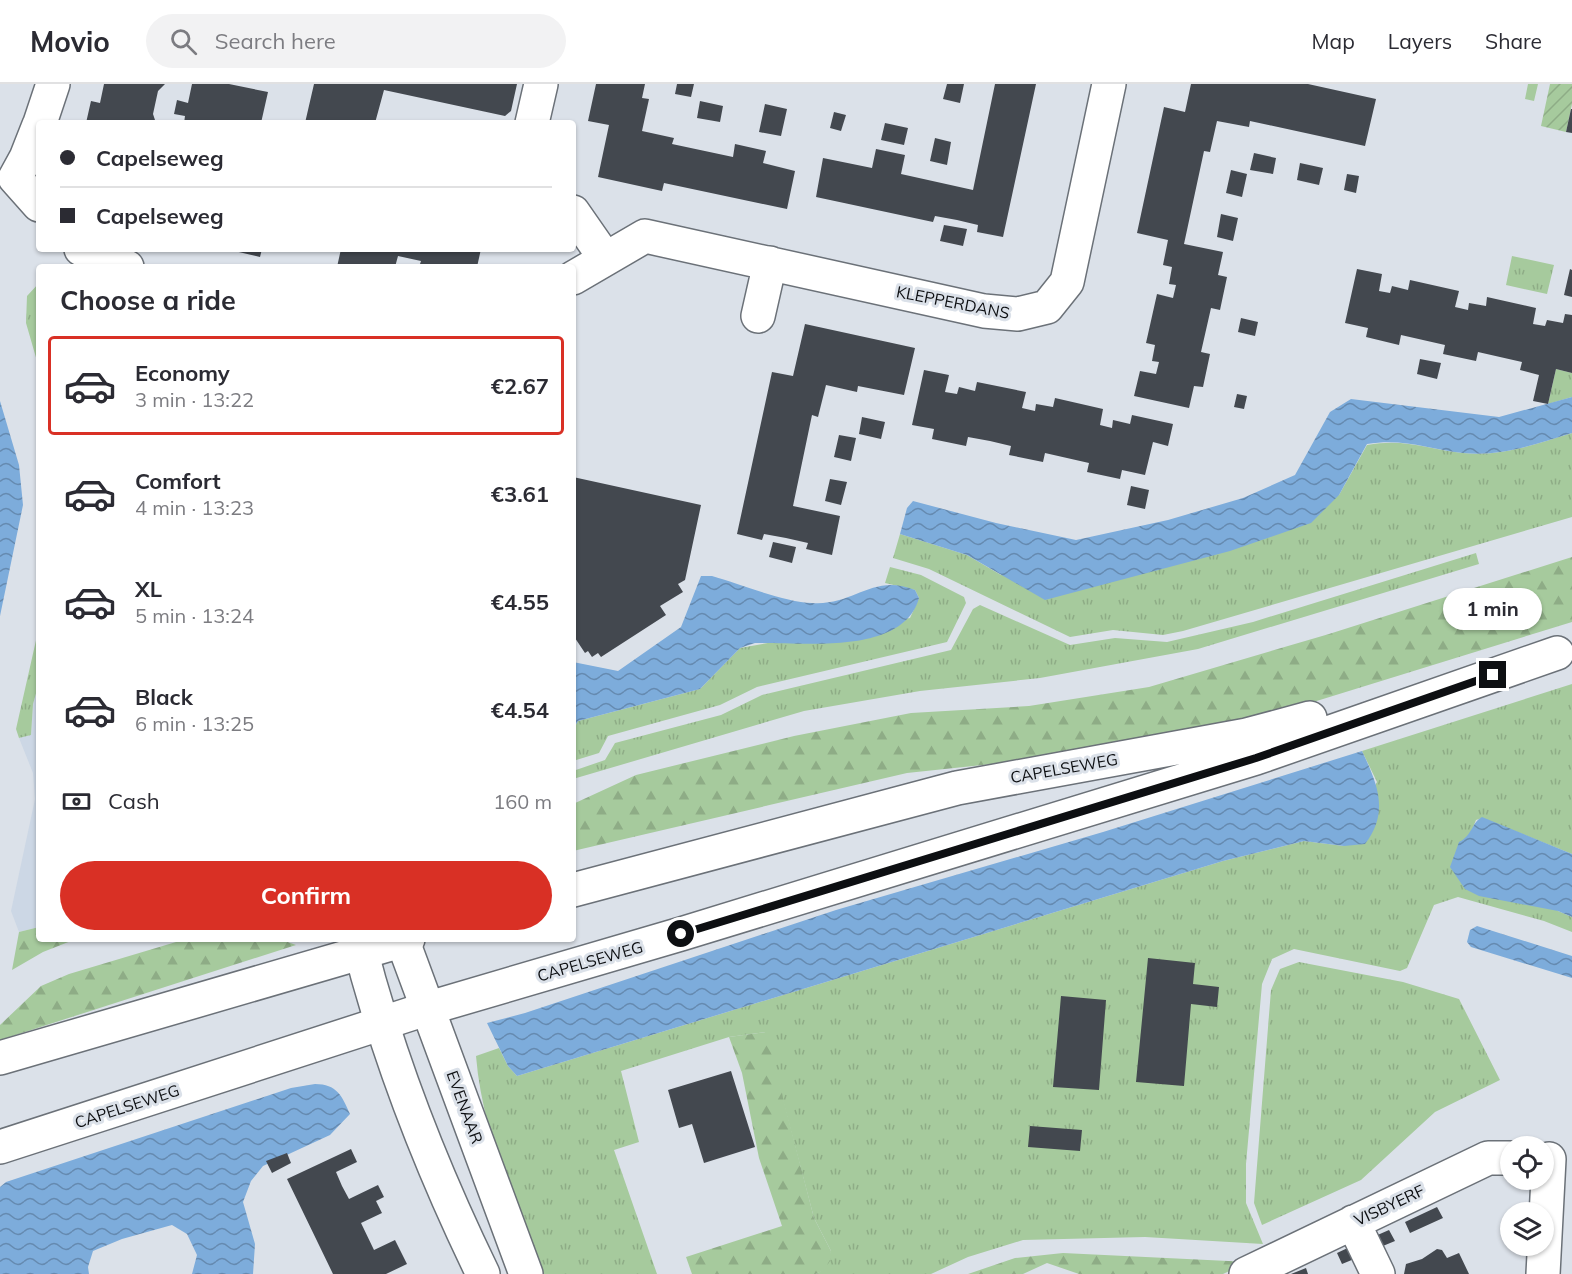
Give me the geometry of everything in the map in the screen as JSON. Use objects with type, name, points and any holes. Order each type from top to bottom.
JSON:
[{"type":"main road","points":[[40,120],[53,84]]},
{"type":"main road","points":[[533,120],[540,84]]},
{"type":"main road","name":"KLEPPERDANS","points":[[576,276],[645,236],[984,311],[1018,314],[1047,307],[1067,282],[1109,84]]},
{"type":"main road","points":[[36,129],[8,180],[36,203]]},
{"type":"main road","points":[[576,216],[606,258]]},
{"type":"main road","points":[[87,252],[117,264]]},
{"type":"main road","points":[[758,316],[770,262]]},
{"type":"main road","name":"CAPELSEWEG","points":[[576,889],[957,788],[1247,735],[1565,651]]},
{"type":"main road","name":"CAPELSEWEG","points":[[0,1147],[429,1008],[681,934],[1256,758],[1565,651]]},
{"type":"main road","points":[[0,1058],[360,946],[389,942]]},
{"type":"main road","name":"EVENAAR","points":[[405,942],[526,1274]]},
{"type":"main road","points":[[360,946],[381,1024],[440,1178],[483,1274]]},
{"type":"main road","name":"VISBYERF","points":[[1268,1266],[1353,1222],[1488,1158],[1500,1158]]},
{"type":"main road","points":[[1543,1274],[1555,1159]]},
{"type":"main road","points":[[1353,1222],[1378,1274]]},
{"type":"shaded area","points":[[36,694],[36,928],[19,932],[11,911],[35,799],[33,773],[19,738],[31,735]]},
{"type":"green space","points":[[1528,84],[1538,84],[1534,101],[1525,99]]},
{"type":"green space","points":[[1550,84],[1572,84],[1572,104],[1566,132],[1541,126]]},
{"type":"green space","points":[[1512,256],[1554,265],[1547,294],[1506,285]]},
{"type":"green space","points":[[36,286],[36,358],[26,323],[27,296]]},
{"type":"green space","points":[[1556,369],[1572,373],[1572,397],[1548,404]]},
{"type":"green space","points":[[1572,433],[1572,517],[1163,635],[1113,630],[1070,637],[929,569],[893,558],[900,534],[967,555],[1001,575],[1339,495],[1367,445],[1405,443],[1477,454],[1519,449]]},
{"type":"green space","points":[[1476,553],[1479,564],[1198,649],[1040,678],[920,691],[804,711],[576,778],[576,770],[605,760],[615,743],[721,715],[762,695],[951,650],[973,609],[980,605],[1070,645],[1115,638],[1167,642],[1253,622]]},
{"type":"green space","points":[[1572,557],[1572,622],[1281,712],[1058,757],[907,773],[576,850],[576,803],[636,775],[794,736],[911,713],[1029,706],[1149,687],[1329,634]]},
{"type":"green space","points":[[890,567],[921,575],[964,597],[966,603],[947,642],[757,687],[720,705],[608,736],[599,753],[576,760],[576,725],[578,721],[700,689],[740,648],[910,618],[919,598],[915,590],[885,583]]},
{"type":"green space","points":[[36,640],[36,694],[31,735],[19,738],[16,729]]},
{"type":"green space","points":[[1572,684],[1572,854],[1482,818],[1476,820],[1469,837],[1558,911],[1572,917],[1572,932],[1544,921],[1458,897],[1434,905],[1407,968],[1400,971],[1294,949],[1272,959],[1262,984],[1246,1164],[1246,1203],[1263,1244],[1145,1237],[1023,1240],[968,1257],[931,1274],[816,1274],[824,1269],[831,1251],[814,1218],[765,1032],[729,1037],[621,1071],[639,1142],[614,1150],[657,1274],[540,1274],[492,1139],[479,1084],[476,1056],[499,1048],[508,1066],[517,1076],[1223,861],[1304,841],[1344,846],[1377,782],[1362,751]]},
{"type":"green space","points":[[36,928],[36,942],[68,942],[43,952],[12,970],[19,932]]},
{"type":"green space","points":[[176,942],[288,942],[296,945],[0,1040],[0,1025],[41,986],[69,974]]},
{"type":"green space","points":[[1299,962],[1403,982],[1459,999],[1500,1080],[1435,1112],[1361,1180],[1262,1225],[1254,1203],[1271,990],[1280,969]]},
{"type":"green space","points":[[766,1032],[814,1218],[831,1251],[830,1261],[824,1270],[816,1274],[692,1274],[686,1257],[782,1226],[759,1158],[742,1073],[729,1037]]},
{"type":"green space","points":[[1063,1253],[1249,1262],[1223,1274],[1079,1274],[1047,1263],[1023,1274],[968,1274],[1015,1258]]},
{"type":"water","points":[[1572,397],[1572,433],[1519,449],[1477,454],[1393,442],[1367,444],[1339,495],[1311,523],[1230,551],[1045,600],[967,555],[900,534],[907,508],[913,501],[996,523],[1076,540],[1168,520],[1243,498],[1295,475],[1330,412],[1351,399],[1499,417]]},
{"type":"water","points":[[0,401],[19,465],[23,505],[0,616]]},
{"type":"water","points":[[701,576],[712,576],[801,602],[827,603],[887,585],[915,590],[919,598],[909,617],[893,629],[873,637],[824,644],[755,643],[740,648],[700,689],[578,721],[576,725],[576,663],[618,671],[681,627]]},
{"type":"water","points":[[1362,751],[1376,786],[1379,809],[1373,832],[1365,844],[1344,846],[1304,841],[1223,861],[517,1076],[508,1066],[487,1023],[525,1013],[836,910],[1103,832]]},
{"type":"water","points":[[1482,817],[1572,854],[1572,917],[1558,911],[1479,896],[1465,889],[1450,867],[1459,842],[1467,836]]},
{"type":"water","points":[[1477,926],[1572,956],[1572,978],[1471,947],[1467,942],[1470,930]]},
{"type":"water","points":[[315,1084],[329,1086],[338,1092],[350,1114],[330,1135],[263,1166],[251,1181],[243,1202],[255,1244],[253,1274],[192,1274],[197,1255],[187,1234],[172,1225],[122,1239],[93,1251],[88,1267],[89,1274],[0,1274],[0,1187],[6,1182],[291,1088]]},
{"type":"building","points":[[104,84],[165,84],[158,91],[153,114],[155,120],[87,120],[91,101],[100,103]]},
{"type":"building","points":[[192,84],[229,84],[268,92],[262,120],[184,120],[185,116],[174,114],[177,100],[188,103]]},
{"type":"building","points":[[314,84],[517,84],[511,111],[505,116],[384,90],[376,120],[306,120]]},
{"type":"building","points":[[596,84],[645,84],[642,98],[649,99],[642,131],[674,138],[672,144],[733,157],[735,144],[766,151],[763,163],[795,171],[787,209],[664,183],[662,191],[598,177],[609,125],[588,121]]},
{"type":"building","points":[[677,84],[694,84],[691,97],[675,94]]},
{"type":"building","points":[[947,84],[964,84],[960,103],[943,99]]},
{"type":"building","points":[[995,84],[1036,84],[1003,237],[977,232],[978,225],[957,220],[935,216],[933,222],[816,197],[823,158],[872,168],[876,149],[905,155],[901,174],[973,190]]},
{"type":"building","points":[[1191,84],[1308,84],[1376,99],[1365,146],[1250,121],[1249,127],[1217,121],[1210,152],[1204,151],[1184,244],[1223,252],[1218,275],[1227,277],[1220,310],[1211,308],[1201,352],[1210,354],[1203,387],[1194,386],[1189,408],[1134,396],[1140,371],[1156,374],[1159,362],[1152,361],[1155,345],[1146,343],[1157,294],[1173,298],[1176,285],[1169,284],[1172,267],[1163,265],[1168,240],[1137,233],[1164,107],[1185,112]]},
{"type":"building","points":[[700,101],[723,106],[720,122],[697,118]]},
{"type":"building","points":[[765,104],[787,109],[781,136],[759,132]]},
{"type":"building","points":[[1572,109],[1572,133],[1566,132]]},
{"type":"building","points":[[834,112],[846,115],[841,131],[830,128]]},
{"type":"building","points":[[885,123],[908,128],[904,145],[881,140]]},
{"type":"building","points":[[935,138],[951,142],[947,165],[930,161]]},
{"type":"building","points":[[1254,153],[1276,158],[1273,174],[1250,170]]},
{"type":"building","points":[[1300,163],[1323,168],[1319,185],[1297,180]]},
{"type":"building","points":[[1231,170],[1247,174],[1242,197],[1226,193]]},
{"type":"building","points":[[1347,174],[1359,176],[1356,193],[1344,190]]},
{"type":"building","points":[[1221,214],[1238,218],[1233,241],[1217,237]]},
{"type":"building","points":[[944,225],[967,229],[963,246],[940,241]]},
{"type":"building","points":[[239,252],[261,252],[260,257]]},
{"type":"building","points":[[340,252],[480,252],[478,264],[420,264],[421,261],[398,256],[396,264],[338,264]]},
{"type":"building","points":[[1357,269],[1382,274],[1379,291],[1390,293],[1392,286],[1408,290],[1410,280],[1459,291],[1455,307],[1468,310],[1469,303],[1486,306],[1487,297],[1536,308],[1533,324],[1545,326],[1547,320],[1563,323],[1565,314],[1572,315],[1572,373],[1556,369],[1548,404],[1533,401],[1539,375],[1520,370],[1522,362],[1478,352],[1476,361],[1443,354],[1445,345],[1401,335],[1399,345],[1366,337],[1368,328],[1345,323]]},
{"type":"building","points":[[1570,269],[1572,270],[1572,297],[1564,295]]},
{"type":"building","points":[[1241,318],[1258,322],[1255,336],[1238,332]]},
{"type":"building","points":[[805,324],[915,348],[904,395],[858,386],[857,392],[826,385],[818,417],[812,415],[793,506],[840,516],[832,555],[806,549],[808,543],[786,538],[764,534],[762,540],[737,534],[772,372],[793,376]]},
{"type":"building","points":[[1420,359],[1441,363],[1437,379],[1417,374]]},
{"type":"building","points":[[924,370],[949,375],[945,392],[957,394],[959,387],[975,391],[977,382],[1026,392],[1022,408],[1035,411],[1036,404],[1053,407],[1055,398],[1103,409],[1100,425],[1112,428],[1113,420],[1130,424],[1132,415],[1173,424],[1168,446],[1153,442],[1145,475],[1122,470],[1120,479],[1087,472],[1089,463],[1045,453],[1043,462],[1009,455],[1011,446],[990,441],[968,437],[966,446],[932,439],[934,429],[912,425]]},
{"type":"building","points":[[1237,394],[1247,396],[1244,409],[1234,407]]},
{"type":"building","points":[[862,417],[885,422],[881,439],[859,434]]},
{"type":"building","points":[[839,435],[856,438],[851,461],[834,457]]},
{"type":"building","points":[[576,478],[701,505],[685,580],[678,584],[683,592],[660,606],[666,615],[601,657],[598,653],[592,657],[588,651],[585,653],[576,640]]},
{"type":"building","points":[[830,479],[847,482],[841,505],[825,501]]},
{"type":"building","points":[[1131,486],[1149,490],[1145,509],[1127,505]]},
{"type":"building","points":[[773,542],[796,547],[792,563],[769,557]]},
{"type":"building","points":[[1148,958],[1195,963],[1193,984],[1219,987],[1217,1007],[1191,1004],[1184,1086],[1136,1082]]},
{"type":"building","points":[[1061,996],[1106,1000],[1099,1090],[1053,1087]]},
{"type":"building","points":[[731,1071],[755,1147],[704,1163],[692,1124],[679,1128],[668,1090]]},
{"type":"building","points":[[1030,1126],[1082,1130],[1080,1151],[1028,1147]]},
{"type":"building","points":[[351,1149],[357,1162],[336,1172],[342,1186],[349,1199],[378,1185],[384,1197],[376,1201],[382,1213],[361,1223],[374,1250],[395,1240],[407,1264],[386,1274],[333,1274],[287,1179]]},
{"type":"building","points":[[287,1153],[291,1163],[272,1173],[266,1161]]},
{"type":"building","points":[[1437,1207],[1443,1218],[1410,1233],[1405,1222]]},
{"type":"building","points":[[1389,1230],[1395,1241],[1378,1248],[1373,1237]]},
{"type":"building","points":[[1354,1245],[1359,1257],[1342,1264],[1337,1253]]},
{"type":"building","points":[[1437,1249],[1442,1250],[1447,1258],[1459,1253],[1469,1274],[1404,1274],[1406,1264],[1422,1259]]},
{"type":"building","points":[[1306,1268],[1308,1274],[1291,1274]]},
{"type":"route","points":[[681,934],[964,845],[1256,758],[1493,675]]}]
